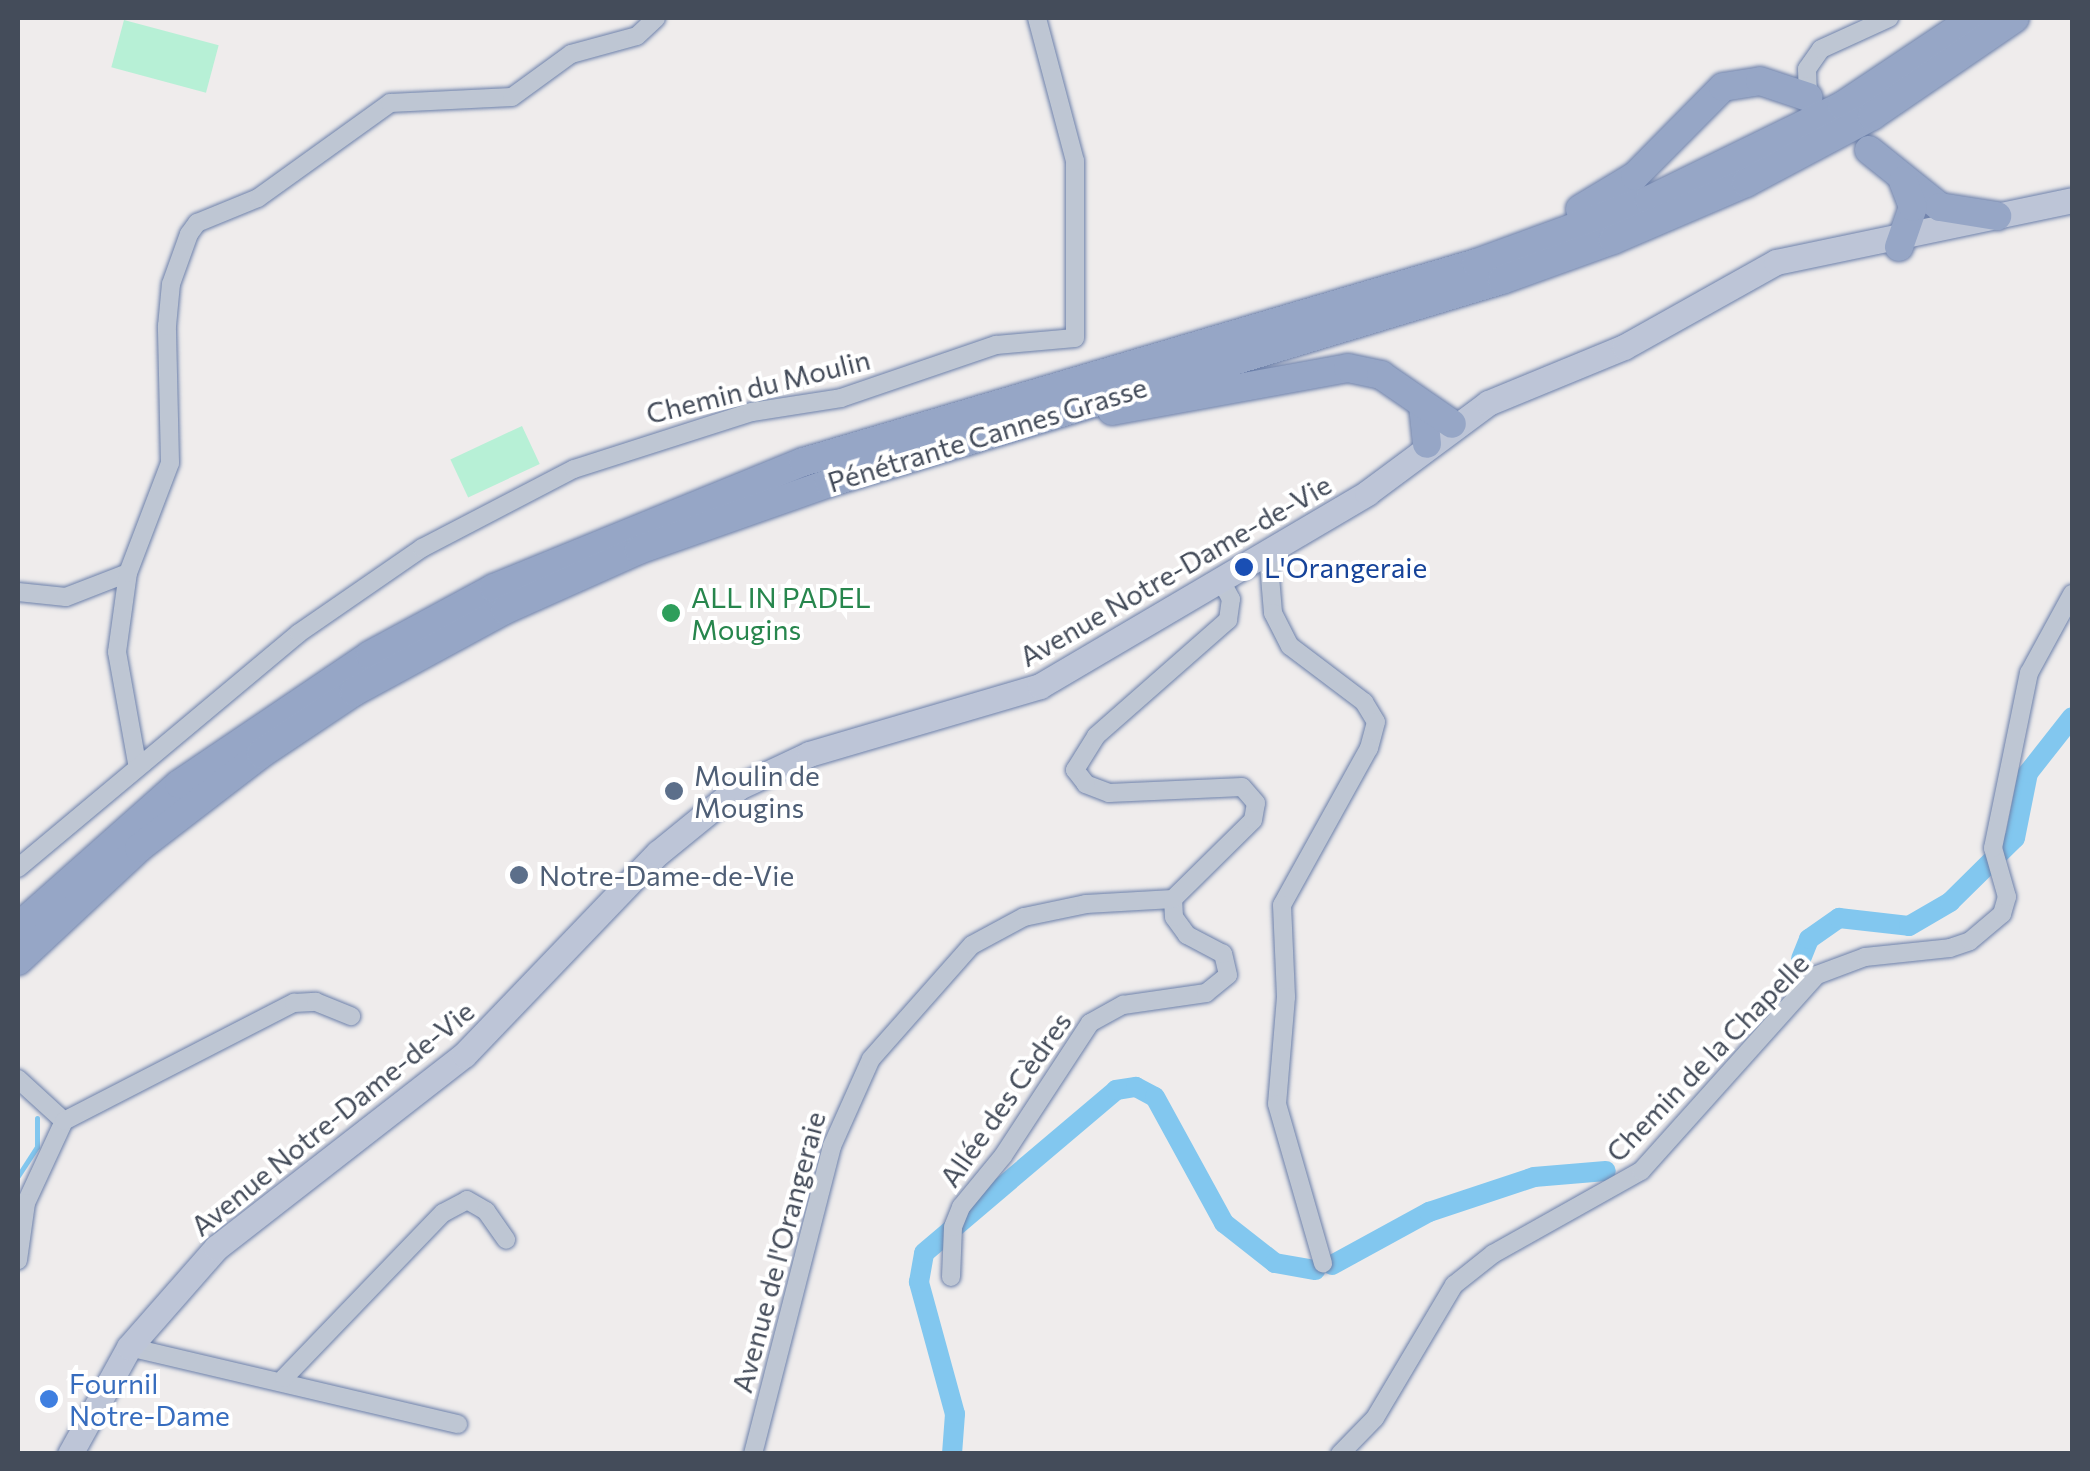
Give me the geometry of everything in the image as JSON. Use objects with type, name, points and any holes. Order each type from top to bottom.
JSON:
[{"type":"highway","name":"Pénétrante Cannes Grasse","points":[[18,927],[133,821],[223,752],[370,655],[494,588],[804,462],[1296,312],[1476,263],[1719,170],[2002,21]]},
{"type":"highway","name":"Pénétrante Cannes Grasse","points":[[18,961],[201,798],[416,656],[639,550],[964,440],[1502,280],[1628,234],[1824,143],[2002,21]]},
{"type":"highway","points":[[1296,312],[1612,193],[1724,87],[1760,81],[1808,97]]},
{"type":"highway","points":[[1869,150],[1903,181],[1948,210],[1997,216]]},
{"type":"highway","points":[[1902,239],[1913,199],[1903,181]]},
{"type":"highway","points":[[964,440],[1337,368],[1381,375],[1452,424]]},
{"type":"highway","points":[[1422,406],[1427,444]]},
{"type":"main road","name":"Avenue Notre-Dame-de-Vie","points":[[70,1454],[129,1347],[216,1248],[464,1055],[658,853],[739,787],[809,754],[1040,686],[1366,493],[1452,424],[1624,346],[1714,296],[1812,258],[2072,200]]},
{"type":"main road","name":"Avenue Notre-Dame-de-Vie","points":[[1902,239],[2072,213]]},
{"type":"street","points":[[137,763],[117,652],[128,573],[170,462],[166,326],[172,284],[197,223],[258,198],[390,102],[512,97],[572,54],[637,36],[656,18]]},
{"type":"street","name":"Chemin du Moulin","points":[[18,868],[137,763],[299,633],[422,548],[574,469],[702,425],[841,398],[996,345],[1075,338],[1075,161],[1037,18]]},
{"type":"street","points":[[1808,97],[1807,69],[1821,49],[1889,18]]},
{"type":"street","points":[[1268,553],[1273,612],[1290,646],[1364,702],[1376,722],[1370,748],[1282,905],[1286,997],[1277,1104],[1323,1263]]},
{"type":"street","points":[[18,592],[66,597],[128,573]]},
{"type":"street","points":[[1172,900],[1241,838],[1256,803],[1242,788],[1228,786],[1110,793],[1086,784],[1075,770],[1096,736],[1228,620],[1231,599],[1221,580]]},
{"type":"street","name":"Chemin de la Chapelle","points":[[1340,1454],[1376,1418],[1454,1285],[1493,1254],[1641,1172],[1816,975],[1865,957],[1928,953],[1970,941],[2002,914],[2007,896],[1996,856],[2029,673],[2072,594]]},
{"type":"street","name":"Allée des Cèdres","points":[[951,1278],[952,1234],[1090,1023],[1123,1004],[1198,996],[1221,986],[1229,966],[1223,954],[1188,935],[1174,916],[1172,900]]},
{"type":"street","name":"Avenue de l'Orangeraie","points":[[753,1454],[832,1146],[871,1058],[972,945],[1024,917],[1086,904],[1172,900]]},
{"type":"street","points":[[18,1260],[26,1202],[64,1120],[294,1003],[316,1002],[350,1016]]},
{"type":"street","points":[[18,1079],[64,1120]]},
{"type":"street","points":[[284,1378],[443,1213],[467,1200],[486,1211],[506,1240]]},
{"type":"street","points":[[129,1347],[284,1378],[458,1424]]},
{"type":"green space","points":[[124,20],[219,45],[206,93],[111,67]]},
{"type":"green space","points":[[522,426],[540,464],[468,497],[450,459]]},
{"type":"waterway","points":[[1801,959],[1809,939],[1839,918],[1909,926],[1950,902],[2015,838],[2028,773],[2072,717]]},
{"type":"waterway","points":[[952,1454],[955,1414],[919,1282],[924,1253],[1116,1090],[1136,1087],[1155,1097],[1224,1223],[1275,1263],[1315,1270]]},
{"type":"waterway","points":[[18,1176],[37,1147],[37,1118]]},
{"type":"waterway","points":[[1332,1265],[1429,1212],[1534,1177],[1606,1171]]},
{"type":"place","name":"L'Orangeraie","points":[[1244,567]]},
{"type":"place","name":"ALL IN PADEL Mougins","points":[[671,613]]},
{"type":"place","name":"Moulin de Mougins","points":[[674,791]]},
{"type":"place","name":"Notre-Dame-de-Vie","points":[[519,875]]},
{"type":"place","name":"Fournil Notre-Dame","points":[[49,1399]]}]
